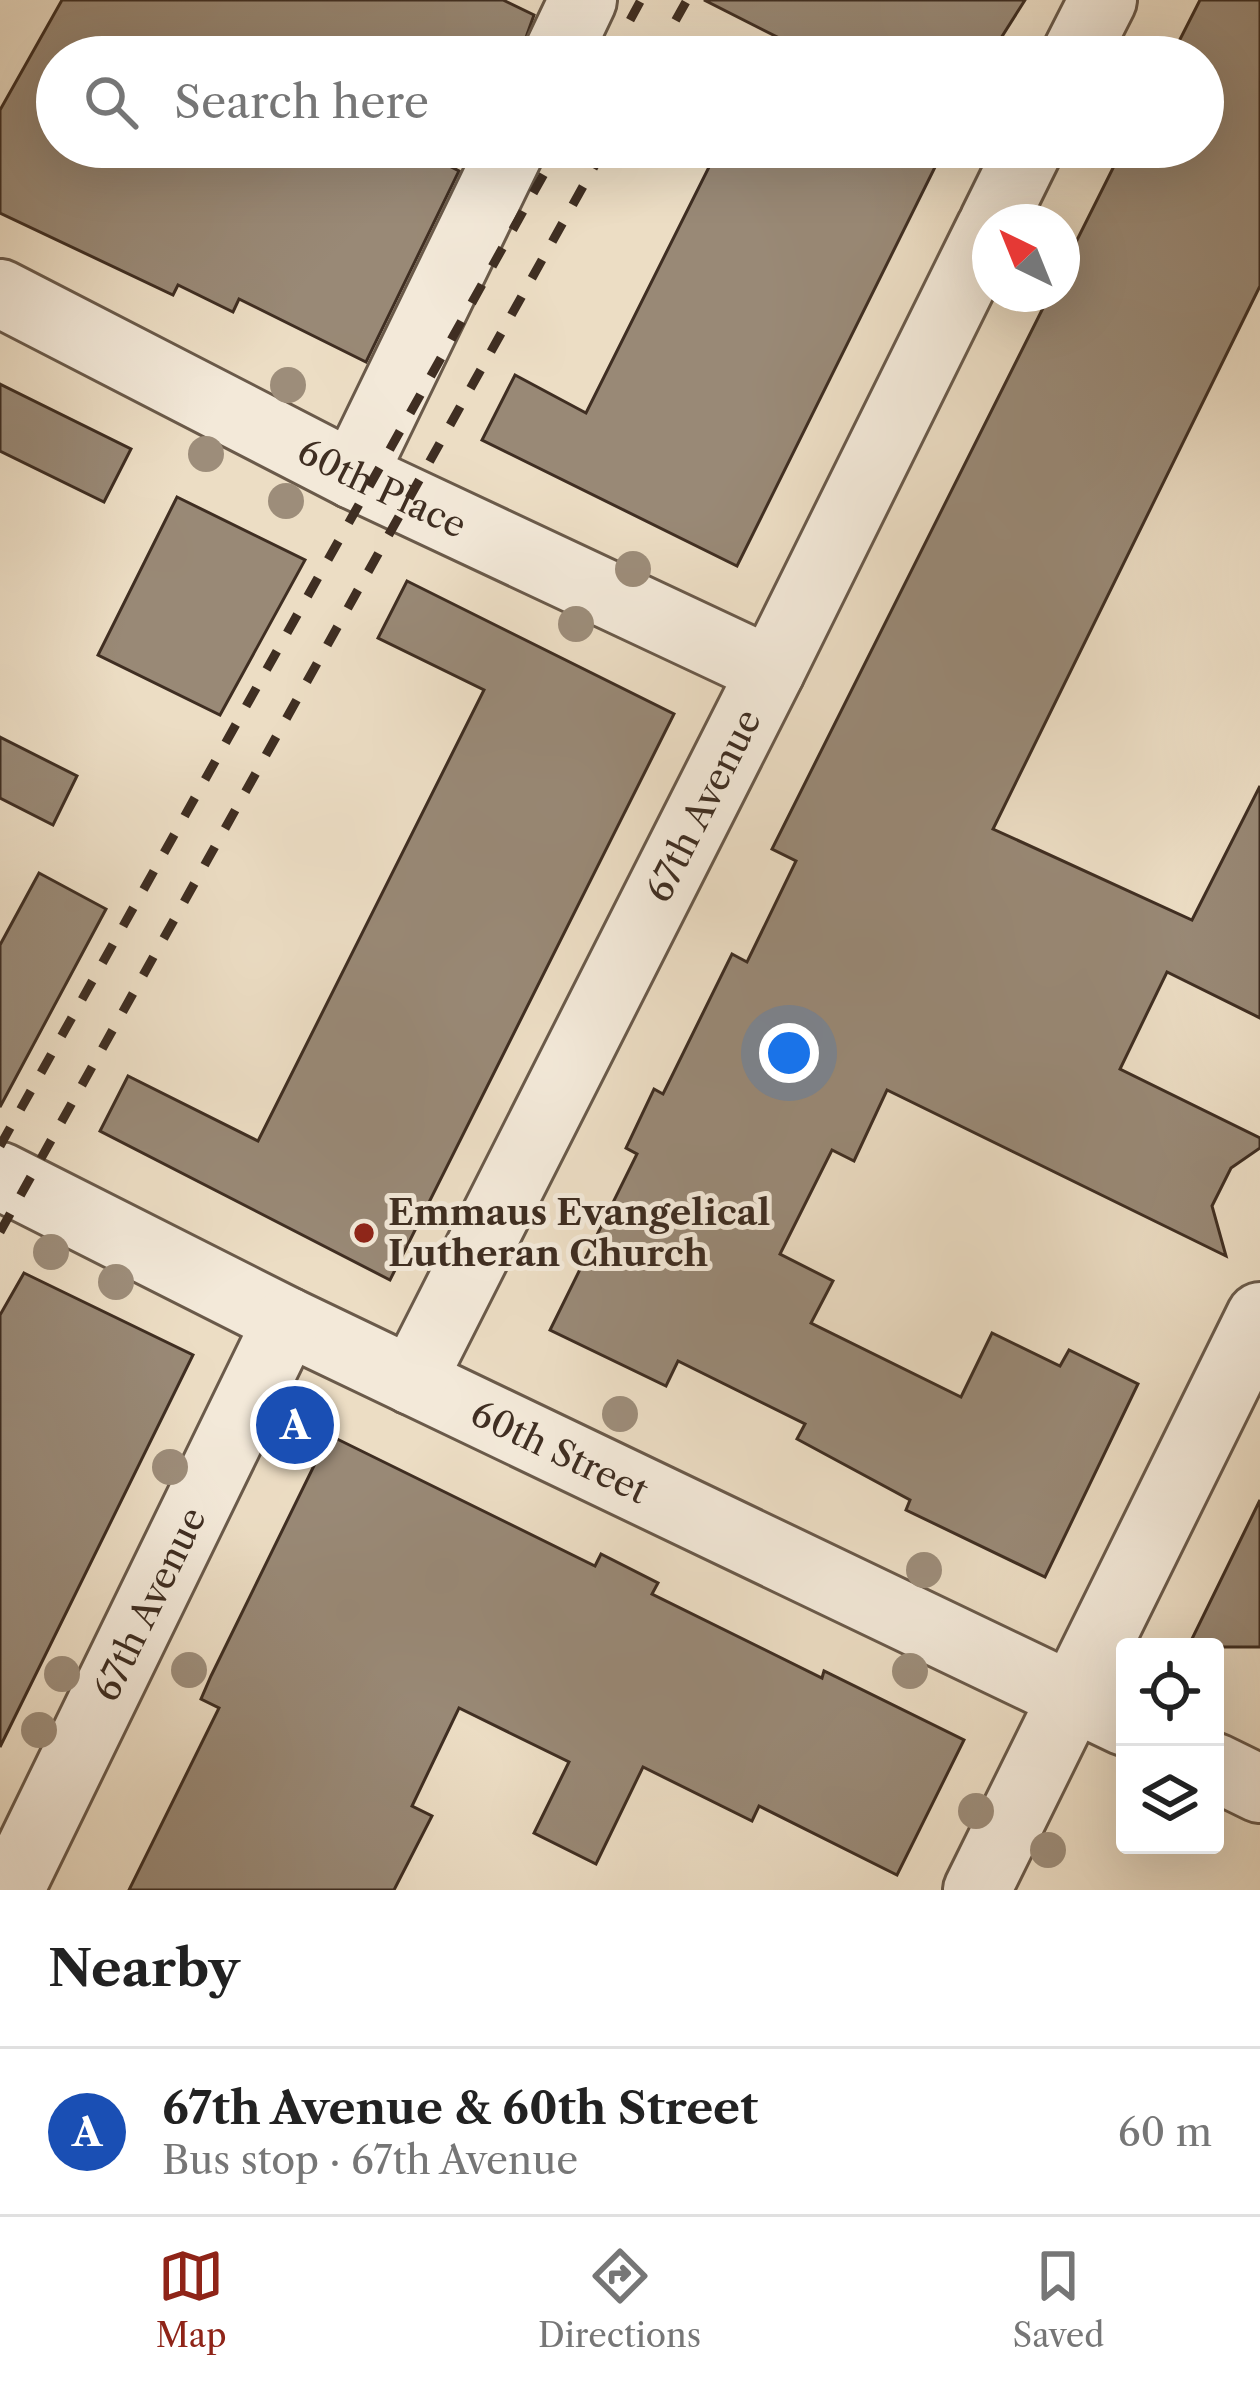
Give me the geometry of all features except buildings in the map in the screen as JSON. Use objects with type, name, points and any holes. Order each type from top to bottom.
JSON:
[{"type":"street","points":[[566,36],[583,0]]},
{"type":"street","points":[[1084,36],[1102,0]]},
{"type":"street","points":[[353,475],[502,168]]},
{"type":"street","name":"67th Avenue","points":[[1002,204],[1020,168]]},
{"type":"street","name":"67th Avenue","points":[[412,1381],[972,265]]},
{"type":"street","name":"60th Place","points":[[0,293],[353,475],[771,671]]},
{"type":"street","name":"60th Street","points":[[0,1176],[286,1321],[1099,1709]]},
{"type":"street","points":[[977,1890],[1099,1709],[1260,1316]]},
{"type":"street","name":"67th Avenue","points":[[10,1890],[286,1321]]},
{"type":"street","points":[[1224,1771],[1260,1789]]},
{"type":"railway","points":[[621,36],[641,0]]},
{"type":"railway","points":[[667,36],[687,0]]},
{"type":"railway","points":[[0,1146],[547,168]]},
{"type":"railway","points":[[0,1232],[593,168]]},
{"type":"place","name":"Emmaus Evangelical Lutheran Church","points":[[364,1233]]},
{"type":"place","name":"67th Avenue & 60th Street","points":[[295,1425]]}]
